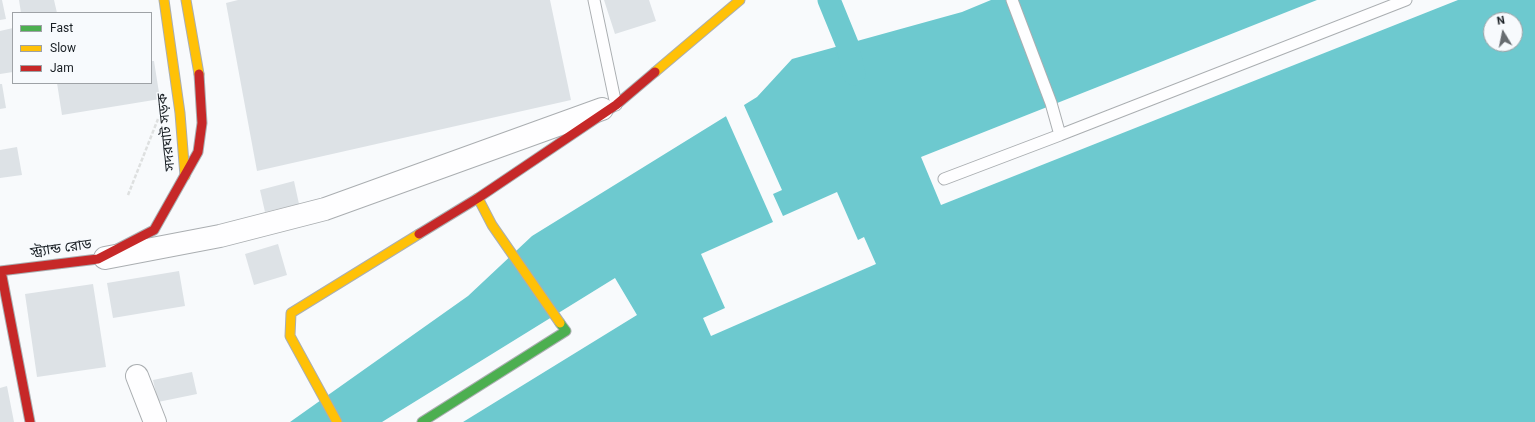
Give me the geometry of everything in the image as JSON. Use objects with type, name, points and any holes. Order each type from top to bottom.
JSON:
[{"type":"street","name":"সদরঘাট সড়ক","points":[[164,0],[180,113],[185,176]]},
{"type":"street","name":"সদরঘাট সড়ক","points":[[185,176],[198,152],[202,123],[199,70],[186,0]]},
{"type":"street","points":[[337,422],[290,336],[291,313],[478,198],[616,105],[740,0]]},
{"type":"street","points":[[98,259],[220,236],[325,209],[616,105]]},
{"type":"street","name":"স্ট্র্যান্ড রোড","points":[[1,271],[98,259],[154,230],[185,176]]},
{"type":"street","points":[[422,422],[566,331],[492,225],[478,198]]},
{"type":"street","points":[[1,271],[30,422]]},
{"type":"street","points":[[136,376],[153,417]]},
{"type":"lane","points":[[594,0],[616,105]]},
{"type":"lane","points":[[1012,0],[1051,103],[1060,135]]},
{"type":"lane","points":[[944,179],[1406,0]]},
{"type":"water","points":[[991,0],[1535,0],[1535,422],[290,422],[468,296],[532,236],[757,97],[792,59],[962,12]]},
{"type":"pier","points":[[1317,0],[1458,0],[941,205],[921,157]]},
{"type":"pier","points":[[743,103],[782,190],[773,194],[783,216],[837,192],[858,240],[864,237],[876,264],[711,336],[703,318],[725,308],[701,254],[773,222],[725,114]]},
{"type":"pier","points":[[615,278],[637,315],[463,422],[382,422]]},
{"type":"building","points":[[0,0],[2,0],[6,19],[0,20]]},
{"type":"building","points":[[19,0],[54,0],[57,12],[21,12]]},
{"type":"building","points":[[238,0],[550,0],[571,100],[257,171],[226,3]]},
{"type":"building","points":[[604,0],[649,0],[656,21],[615,34]]},
{"type":"building","points":[[12,28],[12,72],[0,74],[0,31]]},
{"type":"building","points":[[152,61],[154,61],[160,99],[62,115],[57,84],[152,84]]},
{"type":"building","points":[[0,84],[2,84],[6,108],[0,109]]},
{"type":"building","points":[[17,147],[22,175],[0,178],[0,150]]},
{"type":"building","points":[[294,181],[299,204],[265,212],[260,190]]},
{"type":"building","points":[[278,244],[287,275],[254,285],[245,254]]},
{"type":"building","points":[[179,271],[185,306],[113,318],[107,283]]},
{"type":"building","points":[[93,284],[106,367],[37,377],[25,294]]},
{"type":"building","points":[[192,372],[197,394],[158,402],[153,380]]},
{"type":"building","points":[[7,386],[14,422],[0,422],[0,388]]},
{"type":"waterway","points":[[829,0],[847,44],[854,74]]},
{"type":"traffic: fast","points":[[422,422],[566,331],[560,323]]},
{"type":"traffic: slow","points":[[164,0],[180,113],[185,176]]},
{"type":"traffic: slow","points":[[186,0],[199,74]]},
{"type":"traffic: slow","points":[[655,72],[740,0]]},
{"type":"traffic: slow","points":[[478,198],[492,225],[560,323]]},
{"type":"traffic: slow","points":[[337,422],[290,336],[291,313],[419,234]]},
{"type":"traffic: jam","points":[[419,234],[478,198],[616,105],[655,72]]},
{"type":"traffic: jam","points":[[0,271],[98,259],[154,230],[198,152],[202,123],[199,74]]},
{"type":"traffic: jam","points":[[1,271],[30,422]]}]
